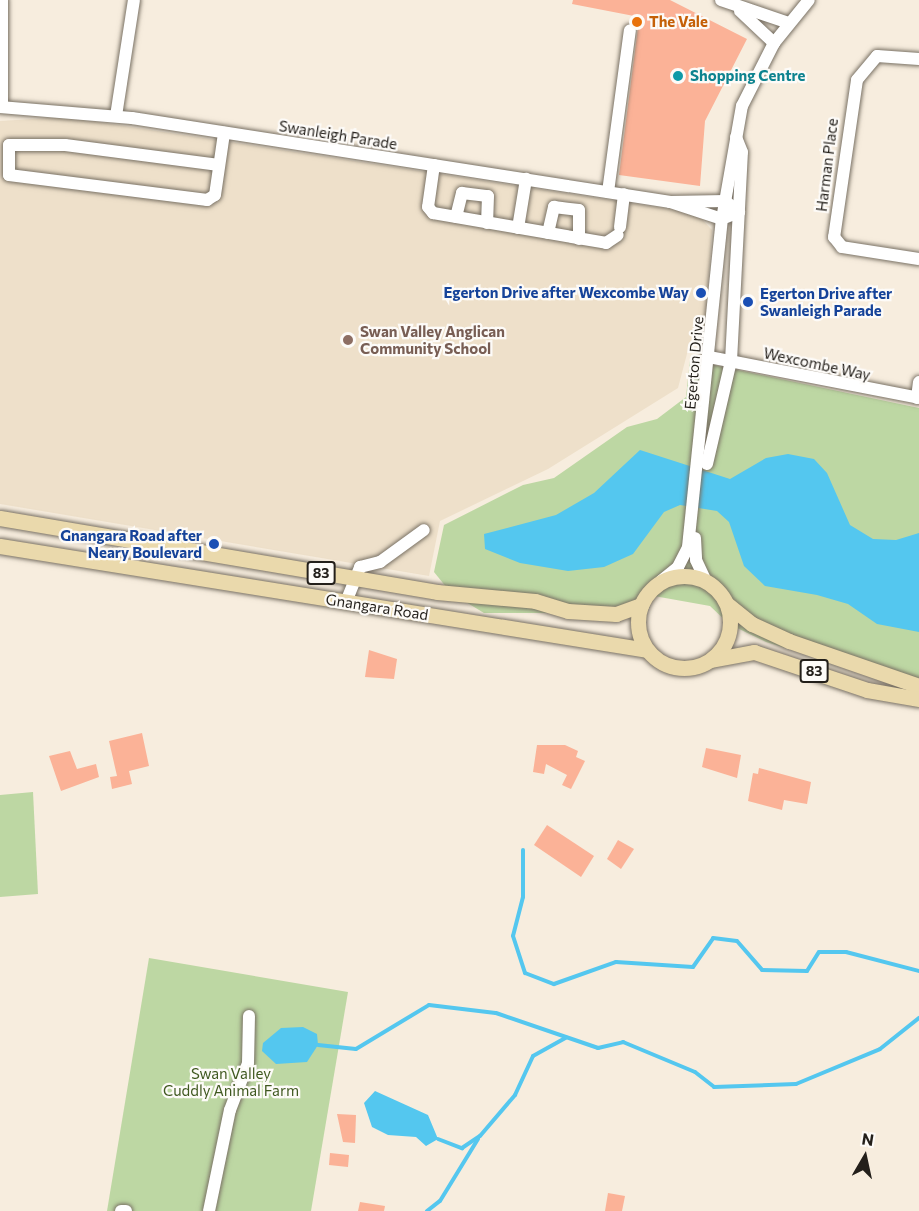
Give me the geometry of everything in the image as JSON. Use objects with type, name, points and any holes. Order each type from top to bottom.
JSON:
[{"type":"main road","name":"Gnangara Road","points":[[0,518],[352,578],[534,601],[586,613],[616,614],[640,605]]},
{"type":"main road","name":"Gnangara Road","points":[[0,546],[647,650]]},
{"type":"main road","points":[[647,650],[639,628],[640,605],[661,581],[676,576],[706,581]]},
{"type":"main road","name":"83","points":[[706,581],[727,604],[752,624],[789,641],[919,686]]},
{"type":"main road","points":[[709,660],[728,635],[727,604]]},
{"type":"main road","name":"83","points":[[647,650],[683,668],[709,660],[754,652],[867,690],[919,699]]},
{"type":"street","points":[[1,107],[2,0]]},
{"type":"street","points":[[116,116],[134,0]]},
{"type":"street","points":[[721,0],[737,8],[789,23]]},
{"type":"street","name":"Egerton Drive","points":[[703,467],[709,357],[722,219],[742,106],[774,43],[809,0]]},
{"type":"street","points":[[737,8],[774,43]]},
{"type":"street","points":[[608,192],[630,30]]},
{"type":"street","name":"Harman Place","points":[[919,59],[878,56],[857,80],[834,237],[842,247],[919,260]]},
{"type":"street","name":"Swanleigh Parade","points":[[1,107],[116,116],[624,194],[670,202],[722,219]]},
{"type":"street","points":[[219,165],[126,152],[9,145],[9,175],[207,200],[214,195],[219,165],[224,133]]},
{"type":"street","name":"Egerton Drive","points":[[661,581],[683,561],[695,517],[703,467],[731,362],[742,152],[736,137]]},
{"type":"street","points":[[434,165],[428,209],[456,217],[579,239],[606,243],[619,231],[624,194]]},
{"type":"street","points":[[518,228],[526,179]]},
{"type":"street","points":[[456,217],[462,193],[488,196],[487,223]]},
{"type":"street","points":[[722,219],[739,212],[725,201]]},
{"type":"street","name":"Swanleigh Parade","points":[[670,202],[725,201]]},
{"type":"street","points":[[548,234],[554,207],[579,210],[579,239]]},
{"type":"street","name":"Wexcombe Way","points":[[709,357],[918,398]]},
{"type":"street","points":[[918,398],[919,382]]},
{"type":"street","name":"Egerton Drive","points":[[695,517],[694,549],[706,581]]},
{"type":"street","points":[[346,602],[352,578],[360,567],[380,562],[424,530]]},
{"type":"street","points":[[210,1211],[230,1110],[248,1062],[249,1016]]},
{"type":"street","points":[[121,1211],[126,1211]]},
{"type":"shaded area","name":"Swan Valley Anglican Community School","points":[[65,117],[696,213],[712,230],[705,328],[688,350],[678,388],[548,469],[440,521],[429,576],[0,504],[0,121]]},
{"type":"green space","points":[[690,360],[919,408],[919,689],[766,642],[729,624],[710,606],[654,596],[641,605],[586,613],[484,613],[451,593],[434,572],[444,525],[523,485],[554,478],[627,427],[657,419],[686,397]]},
{"type":"green space","points":[[33,792],[38,894],[0,897],[0,795]]},
{"type":"green space","name":"Swan Valley Cuddly Animal Farm","points":[[149,958],[348,992],[311,1211],[107,1211]]},
{"type":"water","points":[[640,450],[730,479],[766,458],[788,454],[814,459],[827,473],[850,525],[873,539],[896,540],[919,533],[919,632],[877,624],[848,604],[817,595],[765,586],[744,566],[729,522],[717,511],[680,505],[664,512],[633,554],[604,567],[568,571],[520,563],[485,549],[484,534],[556,515],[594,493]]},
{"type":"water","points":[[303,1027],[317,1034],[318,1045],[307,1062],[276,1064],[262,1051],[263,1043],[281,1028]]},
{"type":"water","points":[[375,1091],[428,1115],[438,1139],[426,1146],[416,1137],[388,1135],[372,1127],[364,1103]]},
{"type":"building","name":"Shopping Centre","points":[[573,0],[670,0],[747,39],[705,121],[700,186],[619,175],[638,27],[634,16],[572,4]]},
{"type":"building","points":[[369,650],[397,659],[394,679],[365,677]]},
{"type":"building","points":[[142,733],[149,766],[129,771],[132,784],[112,789],[110,777],[117,776],[109,741]]},
{"type":"building","points":[[537,745],[565,745],[578,751],[576,757],[585,761],[571,789],[562,785],[567,775],[546,764],[544,774],[533,772]]},
{"type":"building","points":[[706,748],[741,755],[737,778],[702,767]]},
{"type":"building","points":[[70,751],[77,769],[96,764],[99,777],[61,791],[49,756]]},
{"type":"building","points":[[759,768],[811,782],[807,804],[784,800],[782,810],[748,801],[753,773],[758,774]]},
{"type":"building","points":[[547,825],[594,856],[581,877],[534,845]]},
{"type":"building","points":[[618,840],[634,849],[621,869],[607,859]]},
{"type":"building","points":[[337,1114],[356,1115],[355,1143],[343,1142]]},
{"type":"building","points":[[330,1153],[349,1155],[348,1167],[329,1165]]},
{"type":"building","points":[[608,1193],[625,1196],[622,1211],[605,1211]]},
{"type":"building","points":[[360,1202],[385,1206],[384,1211],[358,1211]]},
{"type":"waterway","points":[[523,850],[523,897],[513,936],[525,973],[554,984],[616,962],[693,967],[713,938],[737,941],[762,970],[807,971],[819,952],[846,952],[919,971]]},
{"type":"waterway","points":[[318,1045],[356,1049],[429,1005],[496,1013],[598,1048],[623,1042],[695,1072],[714,1087],[796,1084],[880,1049],[919,1018]]},
{"type":"waterway","points":[[438,1139],[462,1148],[480,1136],[515,1095],[533,1056],[566,1038]]},
{"type":"waterway","points":[[427,1211],[440,1201],[478,1139]]},
{"type":"place","name":"The Vale","points":[[637,22]]},
{"type":"place","name":"Shopping Centre","points":[[678,76]]},
{"type":"place","name":"Egerton Drive after Wexcombe Way","points":[[701,293]]},
{"type":"place","name":"Egerton Drive after Swanleigh Parade","points":[[748,302]]},
{"type":"place","name":"Swan Valley Anglican Community School","points":[[348,340]]},
{"type":"place","name":"Gnangara Road after Neary Boulevard","points":[[214,544]]}]
